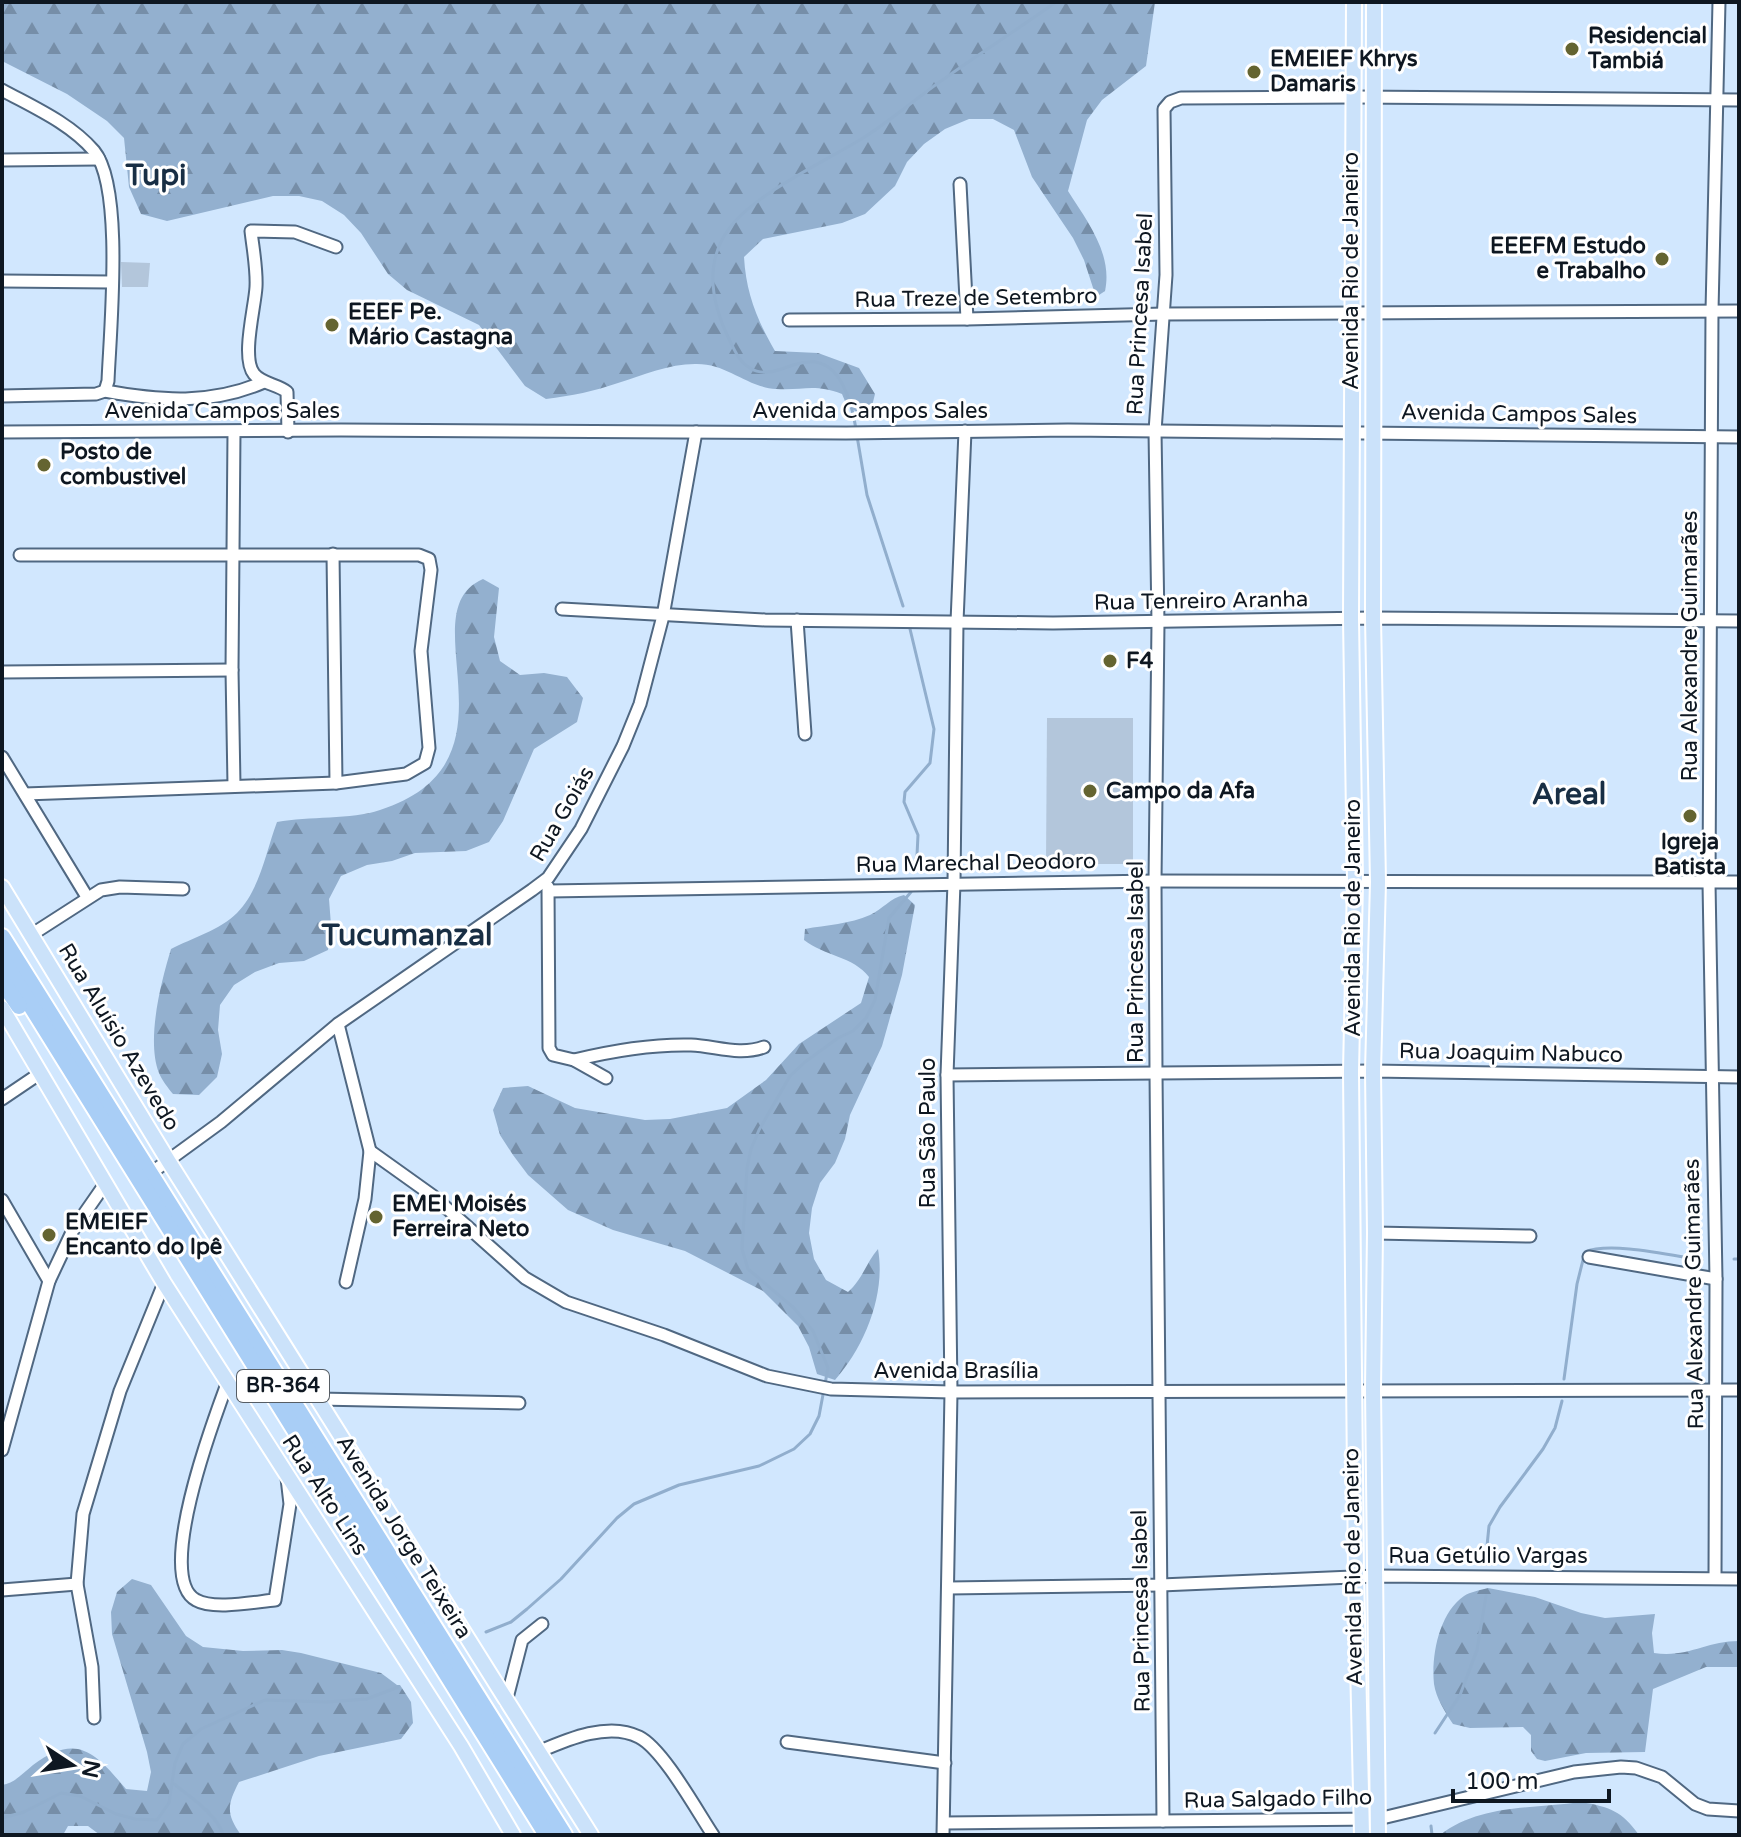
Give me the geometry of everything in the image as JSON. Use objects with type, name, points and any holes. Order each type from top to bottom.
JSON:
[{"type":"highway","name":"Avenida Jorge Teixeira","points":[[2,937],[564,1835]]},
{"type":"highway","name":"Avenida Jorge Teixeira","points":[[2,959],[547,1835]]},
{"type":"highway","points":[[2,981],[35,1027],[53,1043]]},
{"type":"highway","points":[[515,1755],[578,1835]]},
{"type":"main road","name":"Avenida Rio de Janeiro","points":[[1354,2],[1351,618],[1355,882],[1351,1072],[1362,1835]]},
{"type":"main road","name":"Avenida Rio de Janeiro","points":[[1374,2],[1373,618],[1378,882],[1373,1071],[1373,1389],[1378,1835]]},
{"type":"main road","name":"Rua Aluísio Azevedo","points":[[2,887],[169,1162],[591,1835]]},
{"type":"main road","name":"Rua Alto Lins","points":[[2,1008],[164,1283],[461,1746],[513,1835]]},
{"type":"street","name":"Rua Alexandre Guimarães","points":[[1715,1578],[1716,1279],[1709,883],[1709,621],[1719,2]]},
{"type":"street","points":[[2,90],[63,124],[84,141],[99,159],[110,190],[111,282],[108,381],[105,391]]},
{"type":"street","points":[[1354,97],[1739,100]]},
{"type":"street","name":"Rua Princesa Isabel","points":[[1163,1821],[1156,1073],[1158,623],[1155,431],[1166,259],[1163,130],[1166,105],[1181,98],[1354,97]]},
{"type":"street","points":[[2,160],[99,159]]},
{"type":"street","points":[[960,184],[967,319]]},
{"type":"street","points":[[288,432],[287,392],[264,382],[252,372],[249,361],[256,289],[251,231],[295,232],[336,247]]},
{"type":"street","points":[[2,281],[111,282]]},
{"type":"street","name":"Rua Treze de Setembro","points":[[789,320],[1164,314],[1739,311]]},
{"type":"street","points":[[2,396],[96,394],[105,391],[164,400],[203,399],[232,394],[264,382]]},
{"type":"street","name":"Rua São Paulo","points":[[944,1829],[951,1392],[947,1075],[954,883],[957,622],[965,431]]},
{"type":"street","name":"Avenida Campos Sales","points":[[2,432],[1373,431],[1739,437]]},
{"type":"street","points":[[234,432],[234,785]]},
{"type":"street","name":"Rua Goiás","points":[[151,1173],[169,1162],[338,1024],[548,878],[581,829],[623,746],[640,704],[663,616],[696,432]]},
{"type":"street","points":[[20,555],[234,553],[427,557],[431,570],[421,651],[430,743],[425,763],[406,774],[336,783],[25,794]]},
{"type":"street","points":[[333,554],[336,783]]},
{"type":"street","name":"Rua Tenreiro Aranha","points":[[562,609],[663,616],[957,622],[1158,623],[1351,618],[1739,621]]},
{"type":"street","points":[[797,620],[805,734]]},
{"type":"street","points":[[2,672],[232,670]]},
{"type":"street","points":[[2,757],[87,897]]},
{"type":"street","points":[[548,878],[549,1048],[556,1057],[574,1060],[606,1078]]},
{"type":"street","name":"Rua Marechal Deodoro","points":[[549,891],[1155,881],[1739,882]]},
{"type":"street","name":"Rua Aluísio Azevedo","points":[[31,935],[101,890],[120,887],[183,889]]},
{"type":"street","points":[[338,1024],[370,1151],[365,1199],[346,1282]]},
{"type":"street","points":[[574,1060],[679,1045],[746,1052],[764,1047]]},
{"type":"street","name":"Rua Joaquim Nabuco","points":[[947,1075],[1373,1071],[1739,1077]]},
{"type":"street","points":[[2,1099],[39,1074]]},
{"type":"street","name":"Avenida Brasília","points":[[370,1151],[433,1196],[540,1289],[566,1302],[664,1335],[734,1365],[817,1387],[951,1392],[1739,1390]]},
{"type":"street","points":[[2,1450],[49,1281],[73,1230],[105,1184]]},
{"type":"street","points":[[2,1200],[49,1281]]},
{"type":"street","points":[[1375,1233],[1530,1236]]},
{"type":"street","points":[[1589,1257],[1716,1279]]},
{"type":"street","points":[[94,1718],[92,1667],[77,1584],[80,1528],[89,1487],[120,1391],[164,1283]]},
{"type":"street","points":[[227,1384],[202,1449],[186,1518],[182,1578],[188,1594],[200,1602],[214,1604],[275,1600],[290,1504],[287,1478]]},
{"type":"street","points":[[318,1399],[519,1403]]},
{"type":"street","name":"Rua Getúlio Vargas","points":[[949,1588],[1161,1585],[1356,1576],[1739,1579]]},
{"type":"street","points":[[2,1590],[77,1584]]},
{"type":"street","points":[[506,1703],[522,1640],[542,1624]]},
{"type":"street","points":[[538,1752],[581,1735],[608,1732],[636,1735],[656,1751],[713,1835]]},
{"type":"street","points":[[787,1742],[945,1763]]},
{"type":"street","name":"Rua Salgado Filho","points":[[944,1829],[1163,1821],[1378,1819],[1574,1772],[1621,1767],[1636,1768],[1662,1777],[1695,1804],[1708,1809],[1739,1811]]},
{"type":"street","points":[[1180,1835],[1191,1821]]},
{"type":"shaded area","points":[[121,262],[150,263],[148,287],[122,287]]},
{"type":"shaded area","name":"Campo da Afa","points":[[1047,718],[1133,718],[1133,864],[1046,864]]},
{"type":"green space","points":[[2,2],[1155,2],[1146,66],[1102,100],[1087,120],[1068,191],[1102,251],[1105,291],[1096,297],[1084,260],[1032,177],[1014,130],[993,119],[969,119],[945,129],[924,144],[907,162],[895,186],[865,214],[842,223],[763,239],[744,257],[754,306],[775,351],[818,353],[859,368],[875,394],[871,410],[860,414],[847,406],[842,394],[815,388],[765,387],[717,367],[695,364],[666,368],[592,391],[546,399],[525,386],[479,325],[407,290],[388,274],[361,233],[344,215],[322,201],[299,196],[273,196],[167,221],[141,214],[129,187],[124,138],[107,121],[67,94],[2,61]]},
{"type":"green space","points":[[483,579],[499,588],[494,637],[500,661],[520,675],[544,673],[567,677],[583,698],[577,722],[534,749],[503,821],[489,842],[466,851],[415,853],[367,865],[341,876],[329,899],[331,925],[328,950],[304,961],[279,963],[255,972],[234,985],[220,1005],[218,1030],[222,1054],[217,1077],[199,1095],[173,1094],[159,1073],[154,1044],[159,994],[171,949],[222,924],[245,904],[257,882],[277,822],[369,813],[424,788],[448,758],[458,725],[455,622],[463,596]]},
{"type":"green space","points":[[904,895],[915,905],[902,975],[882,1046],[850,1115],[835,1163],[820,1183],[812,1208],[809,1233],[814,1259],[826,1280],[848,1292],[878,1249],[879,1284],[871,1319],[856,1352],[835,1380],[817,1374],[809,1347],[798,1326],[763,1291],[685,1251],[613,1230],[568,1210],[528,1175],[513,1155],[500,1135],[493,1110],[503,1088],[528,1086],[575,1108],[645,1120],[670,1119],[727,1108],[766,1080],[799,1044],[861,1003],[869,977],[847,960],[804,940],[805,929],[862,918]]},
{"type":"green space","points":[[132,1579],[151,1585],[186,1636],[203,1647],[243,1651],[282,1650],[381,1673],[400,1685],[411,1702],[413,1723],[401,1739],[319,1756],[239,1782],[230,1809],[241,1835],[100,1835],[88,1826],[68,1826],[63,1835],[2,1835],[2,1785],[62,1750],[86,1752],[106,1766],[126,1789],[147,1791],[151,1772],[147,1752],[112,1634],[111,1612],[117,1592]]},
{"type":"green space","points":[[1488,1588],[1535,1597],[1605,1618],[1655,1614],[1652,1633],[1654,1653],[1677,1653],[1739,1641],[1739,1667],[1706,1667],[1653,1689],[1645,1752],[1586,1753],[1545,1761],[1537,1759],[1531,1751],[1531,1735],[1523,1727],[1470,1728],[1453,1724],[1435,1689],[1433,1673],[1438,1636],[1448,1613],[1464,1596]]},
{"type":"green space","points":[[1581,1802],[1614,1811],[1627,1820],[1639,1835],[1440,1835],[1456,1825],[1490,1813]]},
{"type":"waterway","points":[[856,429],[848,396],[837,375],[829,368],[808,362],[764,372],[750,368],[740,359],[723,326],[715,298],[713,270],[720,243],[739,217],[754,204],[873,131],[1056,2]]},
{"type":"waterway","points":[[857,436],[867,495],[903,606]]},
{"type":"waterway","points":[[910,629],[934,729],[930,763],[905,792],[904,802],[918,835],[912,871]]},
{"type":"waterway","points":[[486,1632],[511,1622],[527,1609],[561,1579],[617,1518],[634,1504],[679,1485],[759,1466],[794,1449],[810,1434],[819,1416],[828,1368],[813,1331],[794,1308],[748,1269],[742,1249],[747,1168],[759,1130],[790,1076],[838,1038],[853,1031],[866,1018],[875,1000],[889,918],[911,892]]},
{"type":"waterway","points":[[1564,1379],[1577,1284],[1585,1252],[1626,1249],[1702,1260]]},
{"type":"waterway","points":[[1734,1259],[1739,1259]]},
{"type":"waterway","points":[[1486,1556],[1489,1526],[1543,1449],[1555,1428],[1562,1401]]},
{"type":"waterway","points":[[1435,1733],[1460,1695],[1477,1650],[1486,1596]]},
{"type":"waterway","points":[[2,1818],[24,1812],[61,1793],[80,1796],[116,1814],[157,1820],[169,1803],[175,1763],[183,1744],[201,1729],[265,1700],[327,1702],[367,1699],[398,1687]]},
{"type":"waterway","points":[[174,1784],[209,1813],[223,1835]]},
{"type":"waterway","points":[[1431,1826],[1432,1835]]},
{"type":"place","name":"Residencial Tambiá","points":[[1572,49]]},
{"type":"place","name":"EMEIEF Khrys Damaris","points":[[1254,72]]},
{"type":"place","name":"EEEFM Estudo e Trabalho","points":[[1662,259]]},
{"type":"place","name":"EEEF Pe. Mário Castagna","points":[[332,325]]},
{"type":"place","name":"Posto de combustivel","points":[[44,465]]},
{"type":"place","name":"F4","points":[[1110,661]]},
{"type":"place","name":"Campo da Afa","points":[[1090,791]]},
{"type":"place","name":"Igreja Batista","points":[[1690,816]]},
{"type":"place","name":"EMEI Moisés Ferreira Neto","points":[[376,1217]]},
{"type":"place","name":"EMEIEF Encanto do Ipê","points":[[49,1235]]},
{"type":"district","name":"Tupi","points":[[156,175]]},
{"type":"district","name":"Areal","points":[[1569,794]]},
{"type":"district","name":"Tucumanzal","points":[[407,935]]}]
